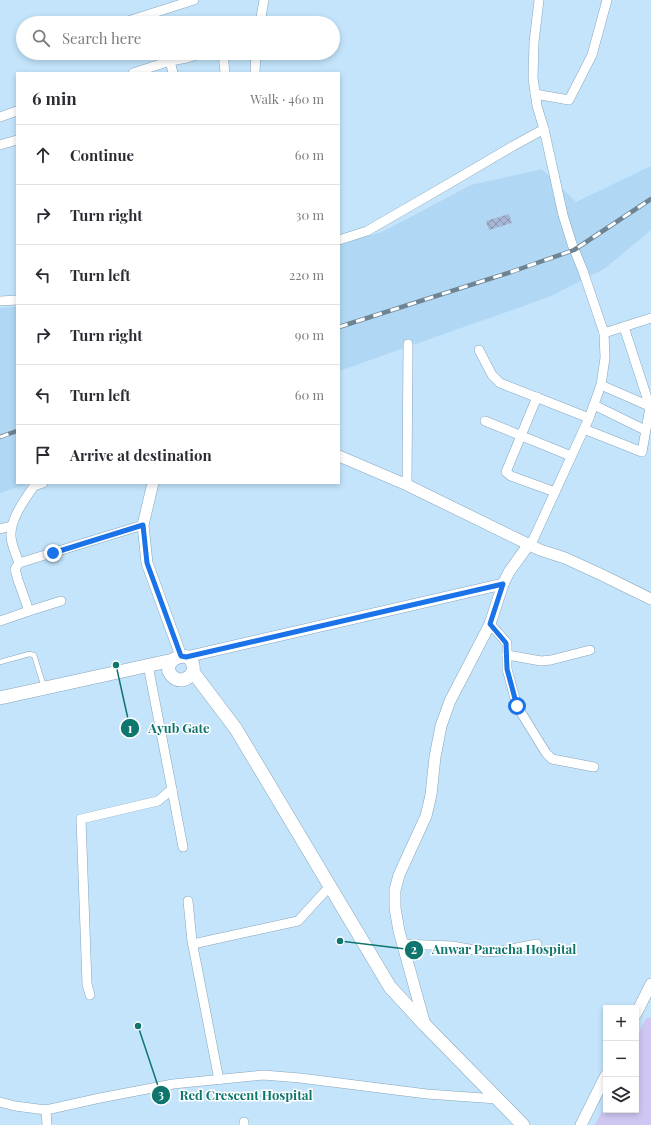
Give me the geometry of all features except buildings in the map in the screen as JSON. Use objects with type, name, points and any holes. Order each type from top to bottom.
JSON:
[{"type":"main road","points":[[0,698],[180,658],[190,659],[193,663],[193,672],[186,679],[182,680],[173,677],[169,668],[170,664],[180,658]]},
{"type":"main road","points":[[193,672],[236,729],[390,987],[522,1125]]},
{"type":"street","points":[[144,16],[194,0]]},
{"type":"street","points":[[261,16],[264,0]]},
{"type":"street","points":[[425,1025],[399,931],[394,890],[399,875],[426,816],[431,795],[435,757],[441,726],[450,701],[490,624],[503,584],[533,540],[572,456],[589,418],[601,385],[605,358],[604,333],[563,215],[544,129],[537,106],[533,78],[534,42],[539,0]]},
{"type":"street","points":[[535,94],[568,100],[592,55],[608,0]]},
{"type":"street","points":[[136,72],[176,60]]},
{"type":"street","points":[[224,60],[225,72]]},
{"type":"street","points":[[255,72],[256,60]]},
{"type":"street","points":[[170,61],[173,72]]},
{"type":"street","points":[[0,117],[16,111]]},
{"type":"street","points":[[340,240],[367,231],[544,129]]},
{"type":"street","points":[[0,145],[16,140]]},
{"type":"street","points":[[0,301],[16,300]]},
{"type":"street","points":[[604,333],[651,318]]},
{"type":"street","points":[[584,429],[642,452],[650,407],[624,327]]},
{"type":"street","points":[[407,485],[408,344]]},
{"type":"street","points":[[479,350],[492,376],[500,383],[589,418]]},
{"type":"street","points":[[601,385],[650,407]]},
{"type":"street","points":[[537,397],[506,472],[510,476],[555,492]]},
{"type":"street","points":[[594,405],[645,430]]},
{"type":"street","points":[[485,421],[572,456]]},
{"type":"street","points":[[340,456],[407,485],[540,550],[564,558],[651,599]]},
{"type":"street","points":[[19,563],[11,537],[11,526],[34,486],[40,484]]},
{"type":"street","points":[[153,484],[143,525],[147,563],[180,658],[503,584]]},
{"type":"street","points":[[29,610],[15,569],[19,563],[143,525]]},
{"type":"street","points":[[0,529],[11,526]]},
{"type":"street","points":[[0,621],[29,610],[61,601]]},
{"type":"street","points":[[490,624],[506,643],[507,669],[517,706],[546,753],[552,759],[594,766]]},
{"type":"street","points":[[507,655],[541,661],[556,659],[590,650]]},
{"type":"street","points":[[148,665],[183,847]]},
{"type":"street","points":[[90,995],[86,984],[81,819],[158,801],[172,789]]},
{"type":"street","points":[[192,944],[298,921],[330,886]]},
{"type":"street","points":[[188,900],[192,944],[219,1080]]},
{"type":"street","points":[[402,944],[452,946],[486,952],[501,951],[537,944]]},
{"type":"street","points":[[639,1008],[651,984]]},
{"type":"street","points":[[0,1102],[15,1106],[46,1110],[173,1084],[263,1075],[300,1078],[427,1094],[497,1099]]},
{"type":"street","points":[[581,1125],[605,1077]]},
{"type":"street","points":[[44,1125],[46,1110]]},
{"type":"lane","points":[[0,662],[29,654],[34,655],[44,688]]},
{"type":"shaded area","points":[[651,166],[651,230],[604,269],[549,297],[340,371],[340,244],[382,232],[471,185],[542,169],[576,202]]},
{"type":"shaded area","points":[[16,307],[16,484],[27,484],[0,493],[0,308]]},
{"type":"shaded area","points":[[646,1018],[651,1018],[651,1125],[595,1125],[603,1109],[603,1113],[639,1113],[639,1033]]},
{"type":"railway","points":[[340,327],[511,272],[574,250],[651,199]]},
{"type":"railway","points":[[0,437],[16,431]]},
{"type":"place","name":"Ayub Gate","points":[[116,665]]},
{"type":"place","name":"Anwar Paracha Hospital","points":[[340,941]]},
{"type":"place","name":"Red Crescent Hospital","points":[[138,1026]]},
{"type":"route","points":[[53,553],[143,525],[147,563],[181,656],[186,657],[503,584],[490,624],[506,643],[507,669],[517,706]]}]
